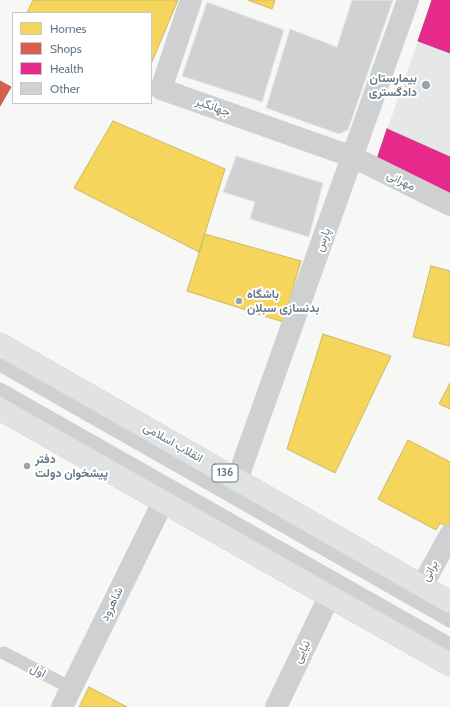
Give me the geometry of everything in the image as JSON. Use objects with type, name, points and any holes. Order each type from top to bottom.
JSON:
[{"type":"main road","name":"انقلاب اسلامی","points":[[0,344],[450,602]]},
{"type":"main road","points":[[0,409],[450,665]]},
{"type":"street","name":"جهانگیر","points":[[191,0],[162,89],[353,157]]},
{"type":"street","name":"پارس","points":[[237,480],[408,0]]},
{"type":"street","name":"مهرانی","points":[[353,157],[450,205]]},
{"type":"street","name":"شاهرود","points":[[66,698],[163,502]]},
{"type":"street","name":"براتی","points":[[422,586],[450,535]]},
{"type":"street","name":"نیایی","points":[[276,707],[329,596]]},
{"type":"lane","points":[[0,365],[450,621]]},
{"type":"lane","points":[[0,389],[450,644]]},
{"type":"lane","name":"اول","points":[[4,653],[66,698]]},
{"type":"shaded area","name":"بیمارستان دادگستری","points":[[432,0],[450,0],[450,199],[376,162]]},
{"type":"building: Homes","points":[[33,0],[178,0],[152,62],[152,12],[27,12]]},
{"type":"building: Homes","points":[[248,0],[275,0],[272,9]]},
{"type":"building: Homes","points":[[113,121],[225,169],[199,252],[74,188]]},
{"type":"building: Homes","points":[[205,234],[301,261],[283,322],[187,291]]},
{"type":"building: Homes","points":[[431,266],[450,271],[450,346],[413,337]]},
{"type":"building: Homes","points":[[323,334],[391,356],[335,473],[287,449]]},
{"type":"building: Homes","points":[[450,383],[450,409],[439,404]]},
{"type":"building: Homes","points":[[408,440],[450,462],[450,523],[448,527],[440,523],[436,530],[378,499]]},
{"type":"building: Homes","points":[[89,687],[127,707],[79,707]]},
{"type":"building: Shops","points":[[0,81],[11,87],[0,106]]},
{"type":"building: Health","points":[[432,0],[450,0],[450,53],[418,41]]},
{"type":"building: Health","points":[[387,129],[450,157],[450,199],[376,162]]},
{"type":"building: Other","points":[[352,0],[393,0],[348,130],[339,134],[266,108],[290,29],[337,47]]},
{"type":"building: Other","points":[[207,2],[284,30],[262,102],[182,76]]},
{"type":"building: Other","points":[[236,156],[323,183],[309,237],[250,219],[255,202],[223,192]]},
{"type":"place","name":"بیمارستان دادگستری","points":[[426,85]]},
{"type":"place","name":"باشگاه بدنسازی سبلان","points":[[239,301]]},
{"type":"place","name":"دفتر پیشخوان دولت","points":[[27,466]]}]
